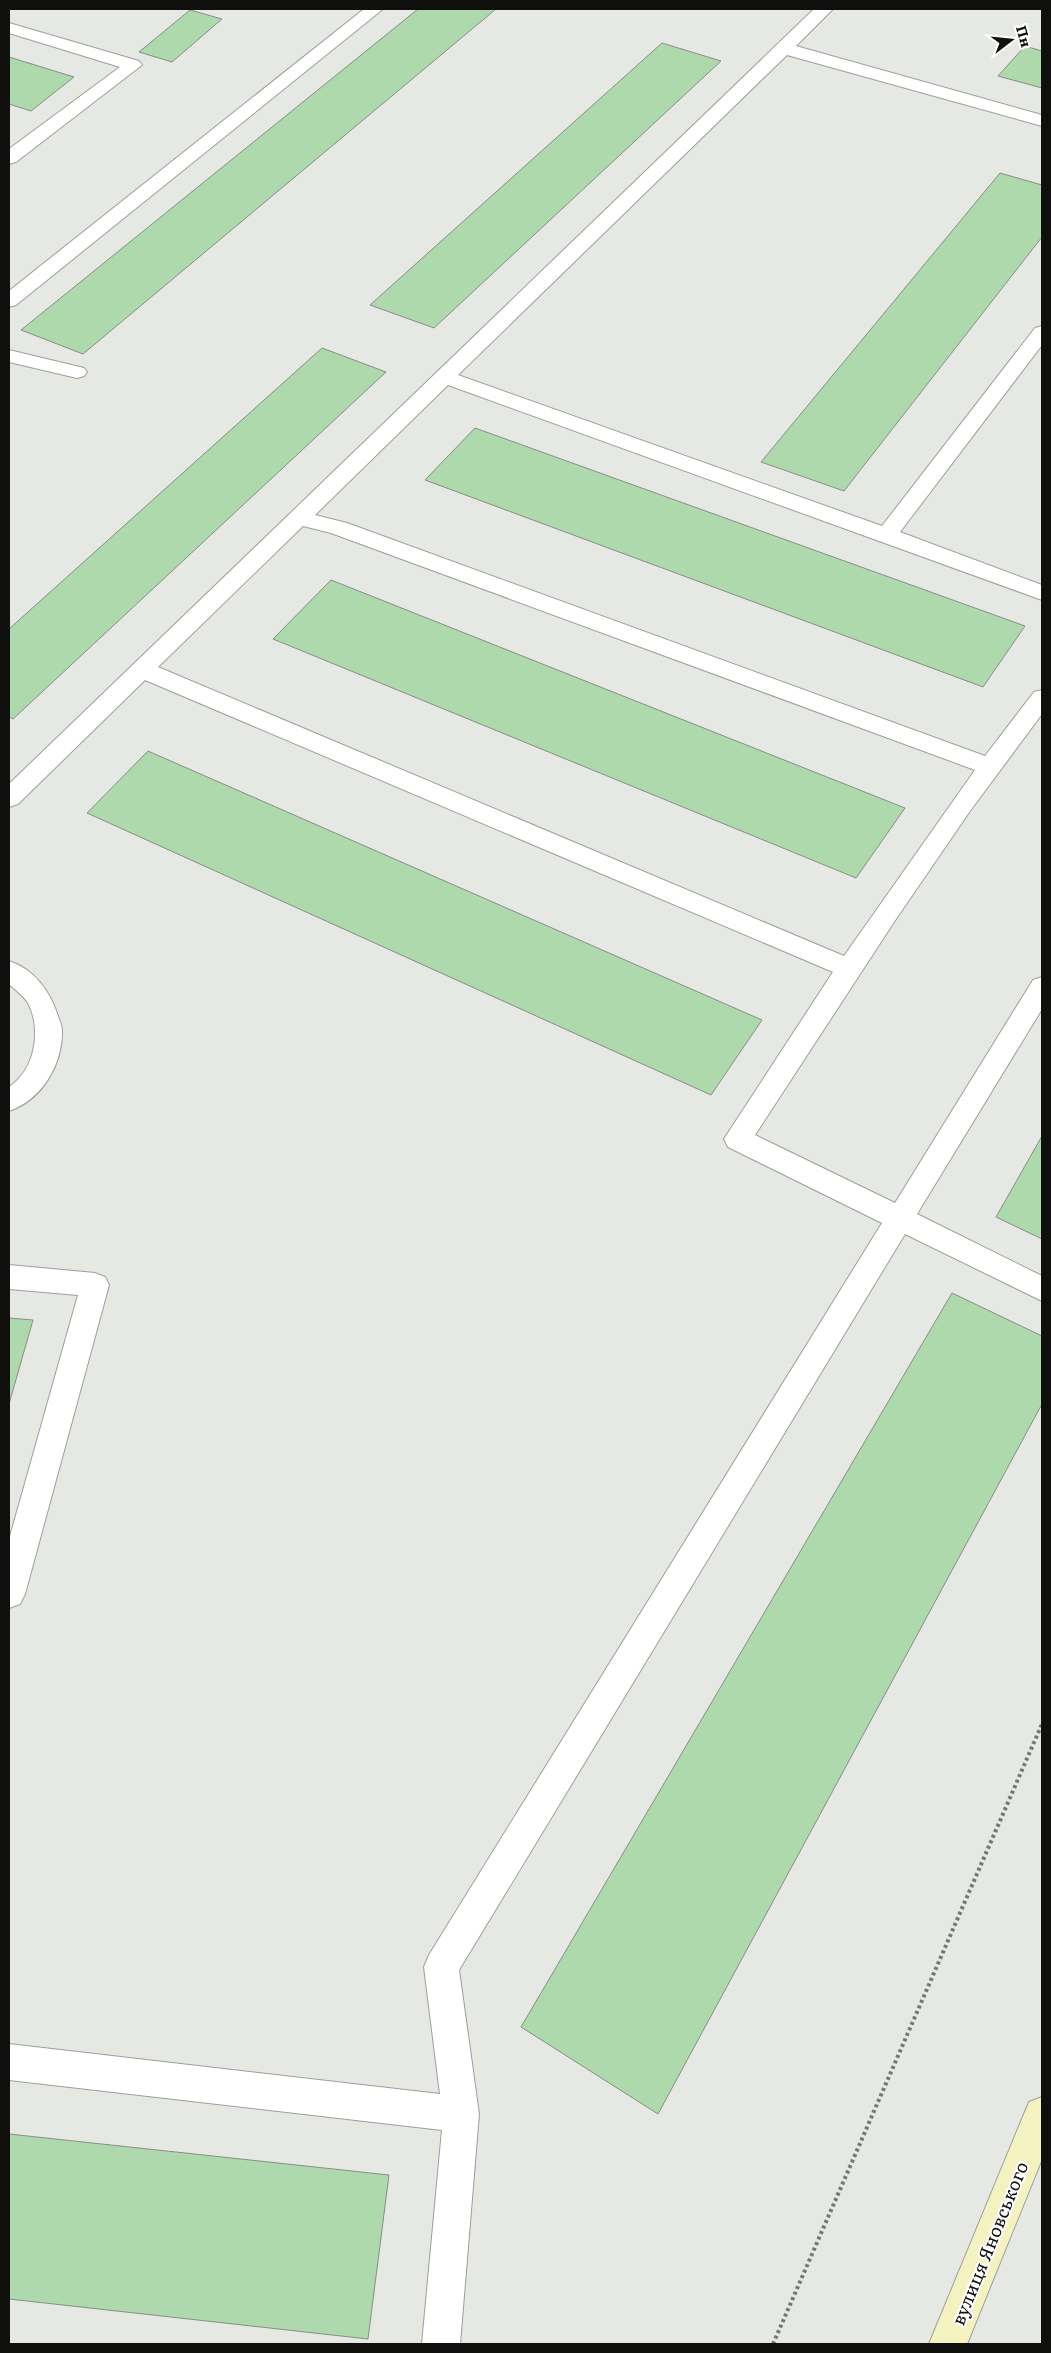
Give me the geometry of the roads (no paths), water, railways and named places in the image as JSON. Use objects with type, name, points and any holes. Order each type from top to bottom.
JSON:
[{"type":"main road","name":"вулиця Яновського","points":[[948,2344],[1042,2115]]},
{"type":"lane","points":[[9,301],[374,9]]},
{"type":"lane","points":[[9,798],[143,670],[298,517],[445,378],[824,9]]},
{"type":"lane","points":[[9,28],[133,65],[9,158]]},
{"type":"lane","points":[[783,48],[1042,121]]},
{"type":"lane","points":[[886,535],[1042,332]]},
{"type":"lane","points":[[9,356],[77,372]]},
{"type":"lane","points":[[445,378],[886,535],[1042,593]]},
{"type":"lane","points":[[298,517],[339,528],[989,766]]},
{"type":"lane","points":[[143,670],[848,968]]},
{"type":"lane","points":[[1042,698],[989,766],[848,968],[738,1139],[1042,1289]]},
{"type":"lane","points":[[9,970],[39,998],[50,1029],[44,1063],[26,1090],[9,1100]]},
{"type":"lane","points":[[441,2344],[461,2114],[441,1967],[1042,987]]},
{"type":"lane","points":[[9,1277],[95,1286],[9,1594]]},
{"type":"lane","points":[[9,2062],[461,2114]]}]
